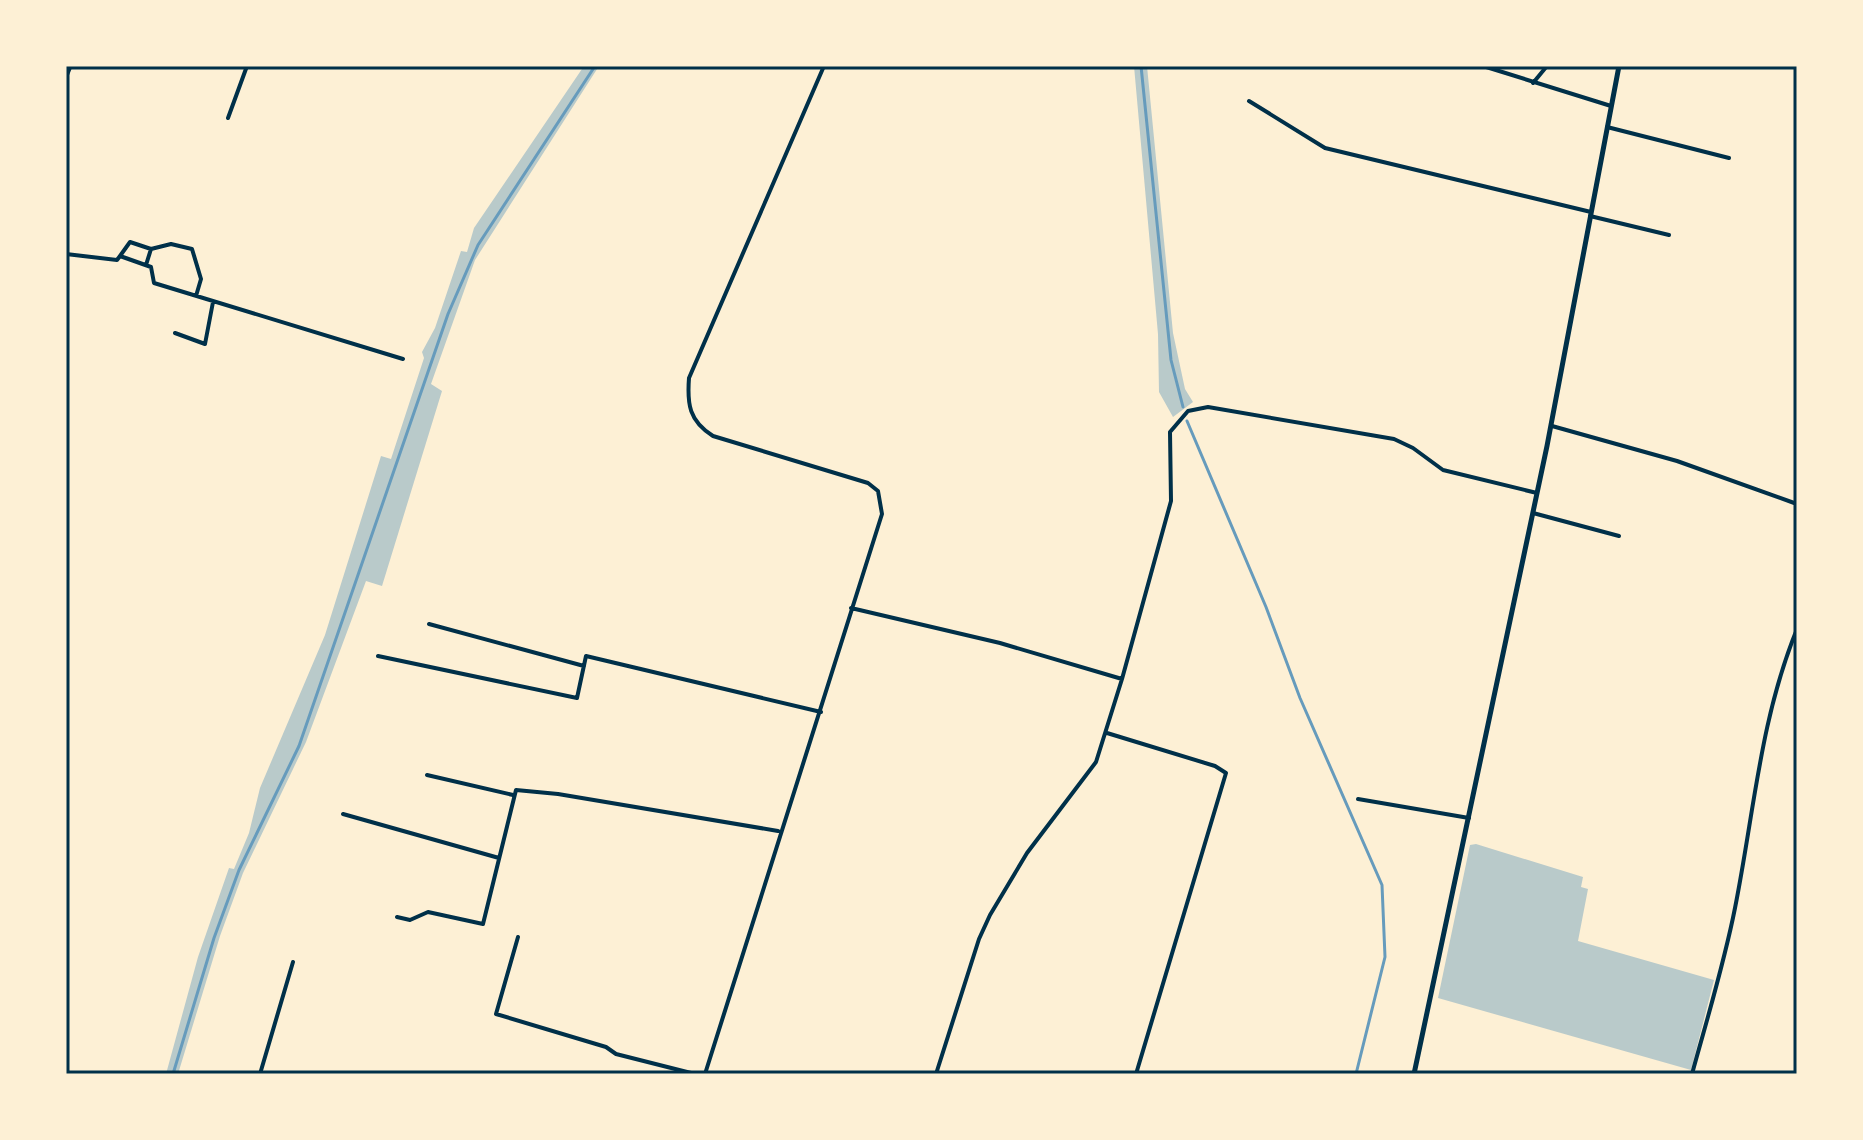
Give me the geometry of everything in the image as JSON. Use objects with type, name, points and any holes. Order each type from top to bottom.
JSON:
[{"type":"street","points":[[66,76],[70,66]]},
{"type":"street","points":[[228,118],[247,66]]},
{"type":"street","points":[[705,1074],[778,831],[821,712],[882,514],[878,491],[868,483],[713,436],[701,429],[687,404],[689,378],[824,66]]},
{"type":"street","points":[[1483,66],[1611,106]]},
{"type":"street","points":[[1533,83],[1547,66]]},
{"type":"street","points":[[1414,1074],[1551,426],[1619,66]]},
{"type":"street","points":[[1249,101],[1325,148],[1669,235]]},
{"type":"street","points":[[1607,127],[1729,158]]},
{"type":"street","points":[[66,254],[117,260],[130,242],[151,249],[171,244],[192,249],[201,279],[196,296]]},
{"type":"street","points":[[146,265],[151,249]]},
{"type":"street","points":[[120,256],[151,267],[154,283],[403,359]]},
{"type":"street","points":[[175,333],[205,344],[213,302]]},
{"type":"street","points":[[936,1074],[979,939],[1005,887],[1090,772],[1107,733],[1171,501],[1173,480],[1169,441],[1180,418],[1188,411],[1208,407],[1366,434],[1403,443],[1443,470],[1537,493]]},
{"type":"street","points":[[1551,426],[1677,461],[1797,504]]},
{"type":"street","points":[[1533,513],[1619,536]]},
{"type":"street","points":[[851,608],[934,631],[1000,643],[1122,679]]},
{"type":"street","points":[[429,624],[584,666]]},
{"type":"street","points":[[1692,1074],[1735,909],[1762,742],[1774,692],[1797,629]]},
{"type":"street","points":[[378,656],[577,698],[586,656],[821,712]]},
{"type":"street","points":[[1107,733],[1215,766],[1226,773],[1136,1074]]},
{"type":"street","points":[[427,775],[513,795]]},
{"type":"street","points":[[397,917],[410,920],[428,912],[483,924],[516,790],[558,794],[778,831]]},
{"type":"street","points":[[1358,799],[1469,818]]},
{"type":"street","points":[[343,814],[499,858]]},
{"type":"street","points":[[518,937],[496,1014],[606,1047],[616,1054],[695,1074]]},
{"type":"street","points":[[260,1074],[293,962]]},
{"type":"shaded area","points":[[584,66],[599,66],[475,260],[431,384],[442,391],[382,586],[366,581],[306,742],[243,873],[220,936],[178,1074],[166,1074],[198,957],[229,868],[234,869],[249,833],[260,788],[325,635],[381,456],[391,459],[424,358],[422,352],[435,328],[461,251],[467,252],[474,228]]},
{"type":"shaded area","points":[[1134,66],[1147,66],[1173,333],[1185,389],[1193,402],[1173,417],[1159,392],[1158,334]]},
{"type":"shaded area","points":[[1476,844],[1583,877],[1581,887],[1588,889],[1578,941],[1714,980],[1691,1070],[1438,998],[1470,845]]},
{"type":"waterway","points":[[173,1074],[214,938],[239,870],[299,746],[448,314],[478,245],[595,66]]},
{"type":"waterway","points":[[1141,66],[1171,360],[1183,407]]},
{"type":"waterway","points":[[1187,421],[1266,607],[1300,698],[1382,885],[1385,957],[1356,1074]]}]
